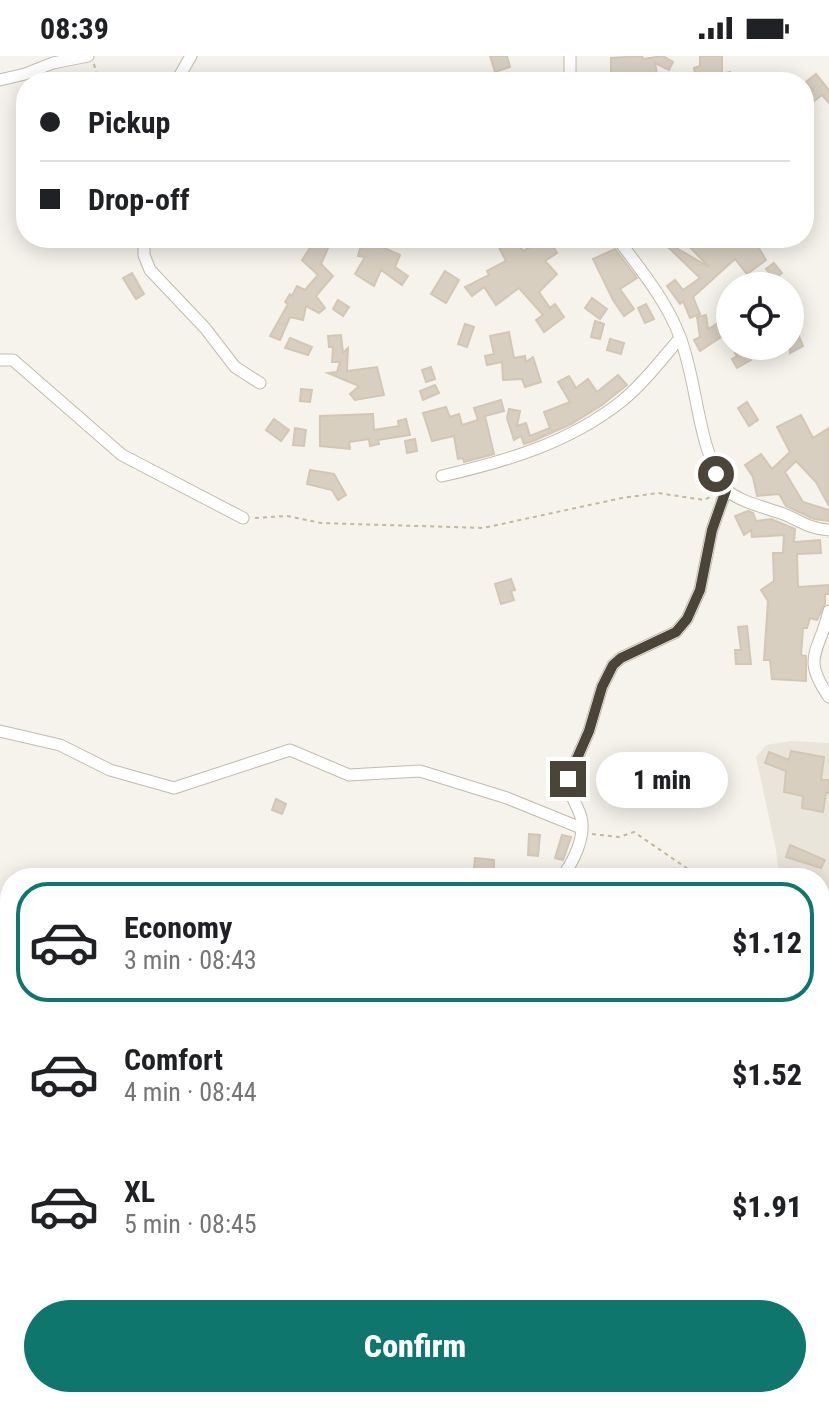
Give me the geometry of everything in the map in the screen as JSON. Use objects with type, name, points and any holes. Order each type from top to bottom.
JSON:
[{"type":"street","points":[[30,72],[53,63],[90,56]]},
{"type":"street","points":[[144,248],[150,270],[205,328],[235,367],[260,383]]},
{"type":"street","points":[[624,248],[654,289],[680,338],[703,440],[726,490],[747,503],[828,532]]},
{"type":"street","points":[[442,476],[537,451],[579,429],[621,401],[680,338]]},
{"type":"street","points":[[0,360],[13,360],[122,455],[243,518]]},
{"type":"street","points":[[568,868],[574,859],[581,828],[581,816],[568,787],[568,779],[589,731],[602,687],[621,658],[676,632],[687,619],[700,590],[712,530],[726,490]]},
{"type":"street","points":[[829,611],[813,661],[815,677],[829,697]]},
{"type":"street","points":[[0,731],[60,745],[110,770],[174,788],[290,750],[349,775],[420,771],[507,798],[581,828]]},
{"type":"path","points":[[243,518],[287,516],[321,523],[483,528],[622,498],[658,493],[704,500],[726,490]]},
{"type":"path","points":[[581,828],[587,833],[619,837],[634,832],[686,868]]},
{"type":"shaded area","points":[[791,741],[829,743],[829,868],[778,868],[756,757],[766,745]]},
{"type":"building","points":[[490,56],[507,56],[510,67],[495,72]]},
{"type":"building","points":[[663,56],[673,62],[669,70],[655,63],[657,72],[611,72],[611,58]]},
{"type":"building","points":[[700,56],[722,56],[722,72],[695,72],[694,68],[700,66]]},
{"type":"building","points":[[816,74],[829,90],[829,103],[822,95],[814,101]]},
{"type":"building","points":[[310,248],[328,248],[321,264],[333,276],[316,296],[325,308],[319,313],[306,306],[303,320],[290,317],[280,340],[270,336],[288,304],[285,302],[297,286],[305,290],[318,275],[302,260]]},
{"type":"building","points":[[360,248],[384,248],[400,255],[395,267],[408,276],[402,285],[381,270],[374,286],[355,274],[365,257],[358,256]]},
{"type":"building","points":[[499,248],[521,248],[523,251],[529,248],[554,248],[557,253],[545,261],[557,274],[539,292],[550,308],[555,304],[564,317],[544,332],[536,320],[543,315],[519,288],[496,305],[484,287],[472,296],[465,287],[489,275],[487,271],[506,261]]},
{"type":"building","points":[[669,248],[676,248],[709,267],[691,248],[759,248],[766,260],[745,272],[735,259],[721,272],[716,272],[716,276],[693,297],[700,314],[690,318],[683,301],[680,304],[667,286],[675,280],[683,290],[700,278]]},
{"type":"building","points":[[615,249],[637,278],[620,289],[634,309],[624,316],[593,259]]},
{"type":"building","points":[[774,263],[781,272],[768,272],[766,269]]},
{"type":"building","points":[[445,271],[459,280],[446,303],[431,294]]},
{"type":"building","points":[[132,273],[144,294],[136,299],[123,278]]},
{"type":"building","points":[[592,298],[607,309],[600,319],[585,308]]},
{"type":"building","points":[[338,300],[349,307],[343,316],[333,309]]},
{"type":"building","points":[[646,304],[654,319],[645,323],[638,308]]},
{"type":"building","points":[[706,315],[708,329],[716,324],[716,340],[700,351],[694,340],[700,337],[697,317]]},
{"type":"building","points":[[595,321],[604,324],[600,339],[591,337]]},
{"type":"building","points":[[465,324],[474,327],[467,347],[458,344]]},
{"type":"building","points":[[509,332],[514,358],[525,356],[526,362],[533,357],[541,382],[525,387],[522,379],[503,380],[502,362],[487,365],[485,356],[494,354],[490,336]]},
{"type":"building","points":[[341,335],[343,353],[348,348],[347,371],[377,367],[384,395],[355,400],[350,394],[359,386],[328,373],[337,372],[340,362],[332,362],[333,347],[329,347],[328,336]]},
{"type":"building","points":[[290,338],[312,347],[308,355],[285,348]]},
{"type":"building","points":[[610,339],[624,343],[621,354],[607,350]]},
{"type":"building","points":[[733,360],[751,360],[737,368]]},
{"type":"building","points":[[431,367],[435,379],[426,382],[422,370]]},
{"type":"building","points":[[618,375],[627,385],[602,405],[571,424],[533,441],[524,444],[521,436],[514,440],[507,418],[509,409],[520,411],[517,426],[526,423],[530,436],[550,428],[544,412],[570,402],[558,382],[569,376],[576,388],[588,379],[597,392]]},
{"type":"building","points":[[435,385],[439,393],[423,400],[420,391]]},
{"type":"building","points":[[301,389],[312,390],[310,402],[300,401]]},
{"type":"building","points":[[501,400],[504,411],[485,416],[494,454],[464,462],[463,458],[458,459],[454,436],[432,441],[423,413],[446,407],[450,417],[459,414],[462,425],[478,420],[474,408]]},
{"type":"building","points":[[747,402],[758,420],[749,426],[738,408]]},
{"type":"building","points":[[373,414],[374,430],[399,426],[398,421],[406,419],[410,435],[378,440],[379,444],[370,446],[369,439],[349,442],[350,449],[320,446],[320,416]]},
{"type":"building","points":[[801,415],[813,438],[829,428],[829,506],[816,482],[796,461],[785,472],[803,502],[829,510],[829,521],[814,519],[786,506],[779,494],[757,496],[753,477],[745,465],[761,454],[772,469],[790,452],[777,427]]},
{"type":"building","points":[[274,419],[289,430],[281,441],[266,430]]},
{"type":"building","points":[[295,428],[306,430],[304,446],[293,445]]},
{"type":"building","points":[[415,439],[417,451],[407,453],[405,441]]},
{"type":"building","points":[[310,470],[334,474],[346,495],[338,500],[332,490],[307,484]]},
{"type":"building","points":[[748,511],[753,513],[756,521],[771,519],[795,529],[794,542],[820,540],[821,553],[797,554],[798,587],[828,585],[829,594],[825,594],[825,604],[817,620],[810,618],[807,628],[803,628],[801,655],[806,656],[806,681],[772,679],[770,660],[764,660],[768,601],[761,590],[774,581],[773,553],[783,553],[784,535],[752,537],[751,530],[744,535],[735,516]]},
{"type":"building","points":[[511,579],[515,590],[511,591],[514,600],[501,604],[495,584]]},
{"type":"building","points":[[747,626],[751,664],[736,664],[735,650],[741,650],[738,627]]},
{"type":"building","points":[[791,751],[824,757],[821,780],[829,780],[829,793],[826,793],[823,812],[802,808],[803,796],[784,792],[786,771],[765,763],[769,752],[789,760]]},
{"type":"building","points":[[276,799],[286,804],[282,814],[272,810]]},
{"type":"building","points":[[529,834],[540,835],[538,856],[528,855]]},
{"type":"building","points":[[562,835],[571,837],[563,860],[555,858]]},
{"type":"building","points":[[790,845],[825,860],[821,868],[786,857]]},
{"type":"building","points":[[475,858],[494,860],[494,868],[474,868]]},
{"type":"route","points":[[568,779],[613,665],[621,658],[676,632],[687,619],[700,590],[712,530],[726,490],[716,474]]}]
